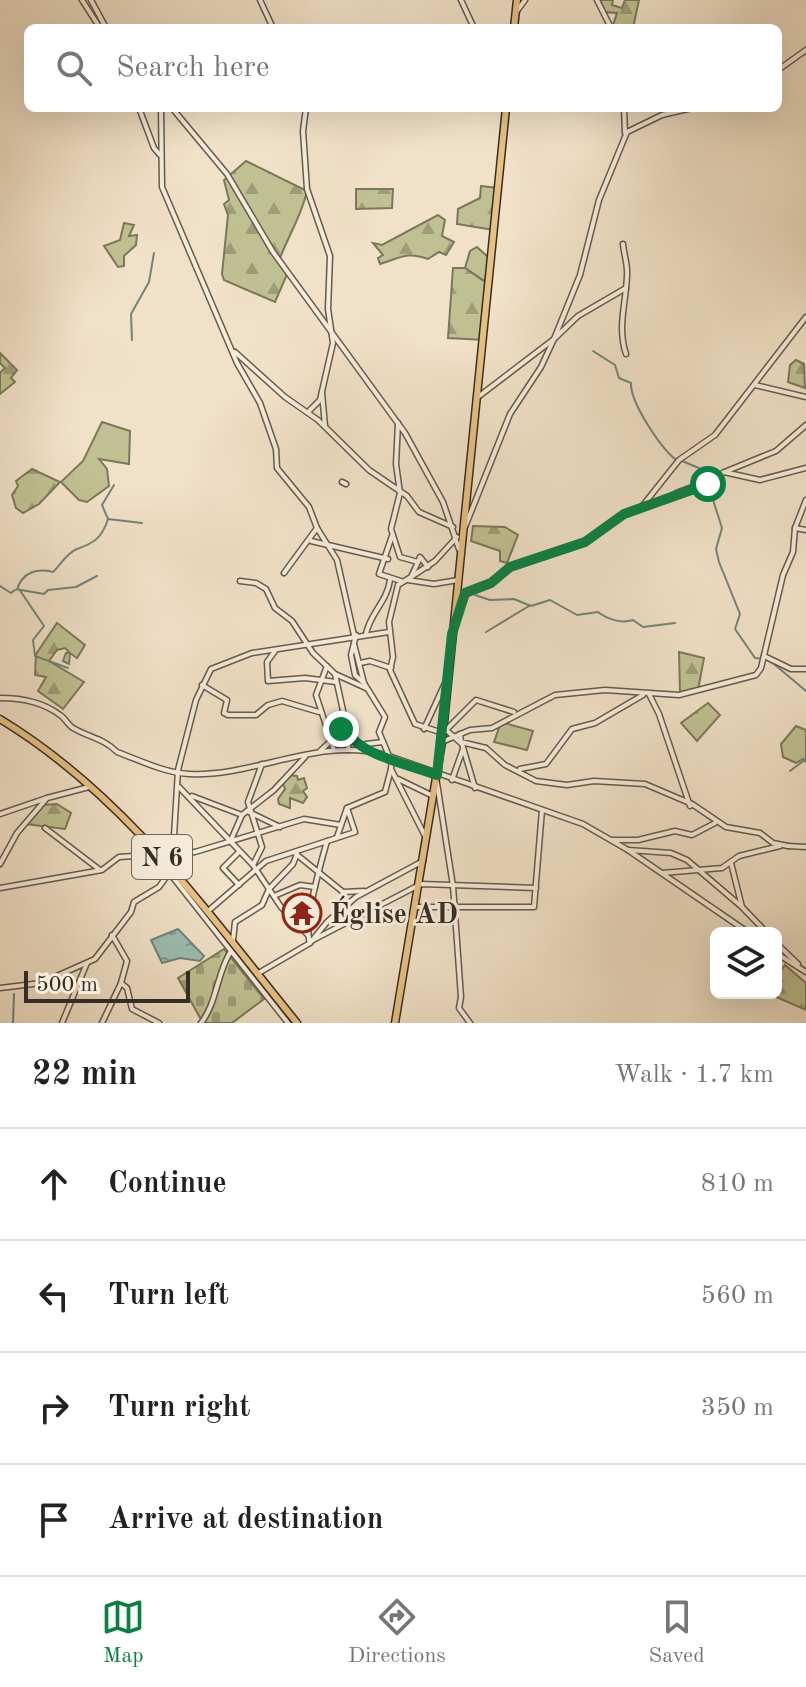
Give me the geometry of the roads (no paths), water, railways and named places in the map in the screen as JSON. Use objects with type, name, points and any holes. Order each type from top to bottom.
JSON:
[{"type":"main road","points":[[515,24],[517,0]]},
{"type":"main road","points":[[395,1023],[425,860],[444,729],[506,112]]},
{"type":"main road","name":"N 6","points":[[0,719],[92,786],[207,912],[297,1023]]},
{"type":"street","points":[[82,0],[97,24]]},
{"type":"street","points":[[91,0],[98,24]]},
{"type":"street","points":[[260,0],[271,24]]},
{"type":"street","points":[[461,0],[472,24]]},
{"type":"street","points":[[516,13],[525,0]]},
{"type":"street","points":[[597,0],[609,24]]},
{"type":"street","points":[[782,67],[806,50]]},
{"type":"street","points":[[140,112],[154,148],[162,156]]},
{"type":"street","points":[[161,112],[162,187],[181,227],[188,254],[242,373],[260,403],[276,449],[277,468],[309,507],[317,528],[339,565],[355,635],[355,675],[385,717],[379,732],[390,757],[391,769],[385,792],[347,808],[337,837]]},
{"type":"street","points":[[175,112],[232,181],[273,252],[398,422],[427,469],[457,537],[460,556]]},
{"type":"street","points":[[305,112],[303,131],[307,189],[330,256],[328,309],[332,336],[331,364],[319,403],[308,412]]},
{"type":"street","points":[[624,112],[624,140]]},
{"type":"street","points":[[398,422],[396,461],[400,490],[392,536],[382,559],[380,576],[401,581],[428,567],[463,529],[510,414],[541,367],[554,339],[580,275],[599,200],[624,140],[635,127],[680,112]]},
{"type":"street","points":[[623,244],[626,288],[622,332],[626,354]]},
{"type":"street","points":[[478,397],[554,339],[578,316],[626,288]]},
{"type":"street","points":[[640,509],[679,460],[715,435],[806,317]]},
{"type":"street","points":[[235,352],[285,397],[325,426],[369,470],[400,490],[419,512],[453,527]]},
{"type":"street","points":[[752,385],[761,384],[806,397]]},
{"type":"street","points":[[322,392],[325,426]]},
{"type":"street","points":[[452,634],[467,592],[491,583],[510,567],[585,542],[619,517],[664,503],[683,490],[715,482],[724,472],[776,451],[806,425]]},
{"type":"street","points":[[724,472],[765,480],[793,469],[806,468]]},
{"type":"street","points":[[442,742],[460,734],[492,728],[559,694],[605,690],[686,694],[756,675],[764,656],[783,575],[793,552],[795,528],[806,500]]},
{"type":"street","points":[[284,573],[311,541],[317,528]]},
{"type":"street","points":[[795,528],[806,530]]},
{"type":"street","points":[[392,536],[403,559],[418,562]]},
{"type":"street","points":[[311,541],[382,559],[397,552]]},
{"type":"street","points":[[409,579],[420,557],[428,567]]},
{"type":"street","points":[[409,579],[434,584],[458,580]]},
{"type":"street","points":[[366,634],[370,618],[387,594],[390,580]]},
{"type":"street","points":[[240,581],[256,583],[266,589],[275,608],[292,621],[307,647],[335,674],[365,686]]},
{"type":"street","points":[[401,581],[389,632],[391,668],[415,724],[424,729],[444,729],[476,700],[517,713]]},
{"type":"street","points":[[0,988],[41,983],[99,956],[131,912],[134,902],[159,887],[170,871],[175,856],[179,772],[192,711],[202,685],[216,665],[235,662],[252,653],[307,647],[355,635],[389,632]]},
{"type":"street","points":[[354,644],[365,686]]},
{"type":"street","points":[[276,651],[267,663],[268,681],[336,682]]},
{"type":"street","points":[[764,656],[791,669],[806,669]]},
{"type":"street","points":[[360,663],[371,661],[391,668]]},
{"type":"street","points":[[327,666],[316,692],[319,712],[332,737],[334,750]]},
{"type":"street","points":[[335,674],[349,738],[348,750]]},
{"type":"street","points":[[424,729],[447,679]]},
{"type":"street","points":[[202,685],[227,700],[224,713],[228,715],[256,715],[268,705],[282,701],[319,712]]},
{"type":"street","points":[[519,769],[546,764],[572,729],[595,723],[647,694]]},
{"type":"street","points":[[647,694],[659,714],[690,804]]},
{"type":"street","points":[[0,698],[22,698],[50,709],[62,716],[71,727],[111,745],[117,752],[179,772],[196,774],[334,750],[361,749],[390,757],[436,777],[580,822],[628,850],[740,927]]},
{"type":"street","points":[[320,751],[346,727]]},
{"type":"street","points":[[444,729],[450,737],[484,747],[505,765],[519,769],[536,781],[567,785],[639,782],[690,804],[717,823],[760,833],[773,843],[806,847]]},
{"type":"street","points":[[464,742],[478,729]]},
{"type":"street","points":[[460,734],[475,788]]},
{"type":"street","points":[[349,738],[361,749]]},
{"type":"street","points":[[361,749],[366,744],[383,742]]},
{"type":"street","points":[[452,780],[464,748]]},
{"type":"street","points":[[229,840],[242,815],[306,757]]},
{"type":"street","points":[[207,912],[254,868],[262,848],[249,798],[257,784],[262,764]]},
{"type":"street","points":[[391,769],[427,844]]},
{"type":"street","points":[[436,777],[453,886],[459,1008],[470,1023]]},
{"type":"street","points":[[396,778],[434,797]]},
{"type":"street","points":[[0,814],[92,786]]},
{"type":"street","points":[[179,787],[254,868],[312,942]]},
{"type":"street","points":[[189,795],[242,815]]},
{"type":"street","points":[[0,864],[17,833],[47,798]]},
{"type":"street","points":[[254,868],[272,859],[355,832],[347,808]]},
{"type":"street","points":[[417,907],[532,908],[542,810]]},
{"type":"street","points":[[253,816],[274,822],[281,828]]},
{"type":"street","points":[[0,888],[100,870],[119,857],[175,856],[304,819],[341,825]]},
{"type":"street","points":[[328,821],[342,819]]},
{"type":"street","points":[[610,840],[638,840],[675,831],[692,835],[717,823]]},
{"type":"street","points":[[45,828],[100,870]]},
{"type":"street","points":[[308,935],[315,887],[327,841]]},
{"type":"street","points":[[218,844],[236,850]]},
{"type":"street","points":[[662,873],[722,868],[739,856],[788,846]]},
{"type":"street","points":[[236,850],[223,868],[239,885]]},
{"type":"street","points":[[628,850],[671,853],[700,870],[761,927]]},
{"type":"street","points":[[294,854],[345,893],[367,891]]},
{"type":"street","points":[[201,1023],[232,946],[235,922],[262,905],[269,889],[293,864],[294,854]]},
{"type":"street","points":[[312,942],[327,922],[367,891],[425,860]]},
{"type":"street","points":[[730,862],[742,907]]},
{"type":"street","points":[[170,871],[232,946],[288,1023]]},
{"type":"street","points":[[257,974],[421,884],[536,888]]},
{"type":"street","points":[[274,896],[300,885],[315,887]]},
{"type":"street","points":[[102,1023],[121,983],[127,961],[112,935]]},
{"type":"street","points":[[782,950],[806,972]]},
{"type":"street","points":[[782,958],[800,966]]},
{"type":"street","points":[[62,1023],[88,962]]},
{"type":"street","points":[[121,983],[127,988],[132,1009],[159,1023]]},
{"type":"water","points":[[178,929],[204,956],[200,961],[180,958],[162,963],[151,940]]},
{"type":"waterway","points":[[132,340],[131,314],[149,282],[154,253]]},
{"type":"waterway","points":[[593,351],[615,365],[619,378],[631,383],[635,401],[647,424],[676,460]]},
{"type":"waterway","points":[[682,461],[699,468],[707,481],[722,528],[716,549],[740,614],[735,629],[755,658],[768,659],[806,691]]},
{"type":"waterway","points":[[108,519],[102,505],[114,485]]},
{"type":"waterway","points":[[17,590],[26,575],[36,571],[53,572],[70,553],[97,539],[108,519],[142,523]]},
{"type":"waterway","points":[[21,590],[44,594],[48,590],[76,587],[97,576]]},
{"type":"waterway","points":[[0,586],[11,593],[15,590]]},
{"type":"waterway","points":[[19,589],[44,626],[33,640],[35,656],[68,668]]},
{"type":"waterway","points":[[475,595],[490,600],[514,599],[531,606],[550,600],[577,615],[598,612],[614,620],[633,620],[643,627],[675,623]]},
{"type":"waterway","points":[[486,632],[529,606]]},
{"type":"waterway","points":[[790,771],[806,759]]},
{"type":"waterway","points":[[13,1023],[14,994]]},
{"type":"place","name":"Église AD","points":[[302,913]]}]
